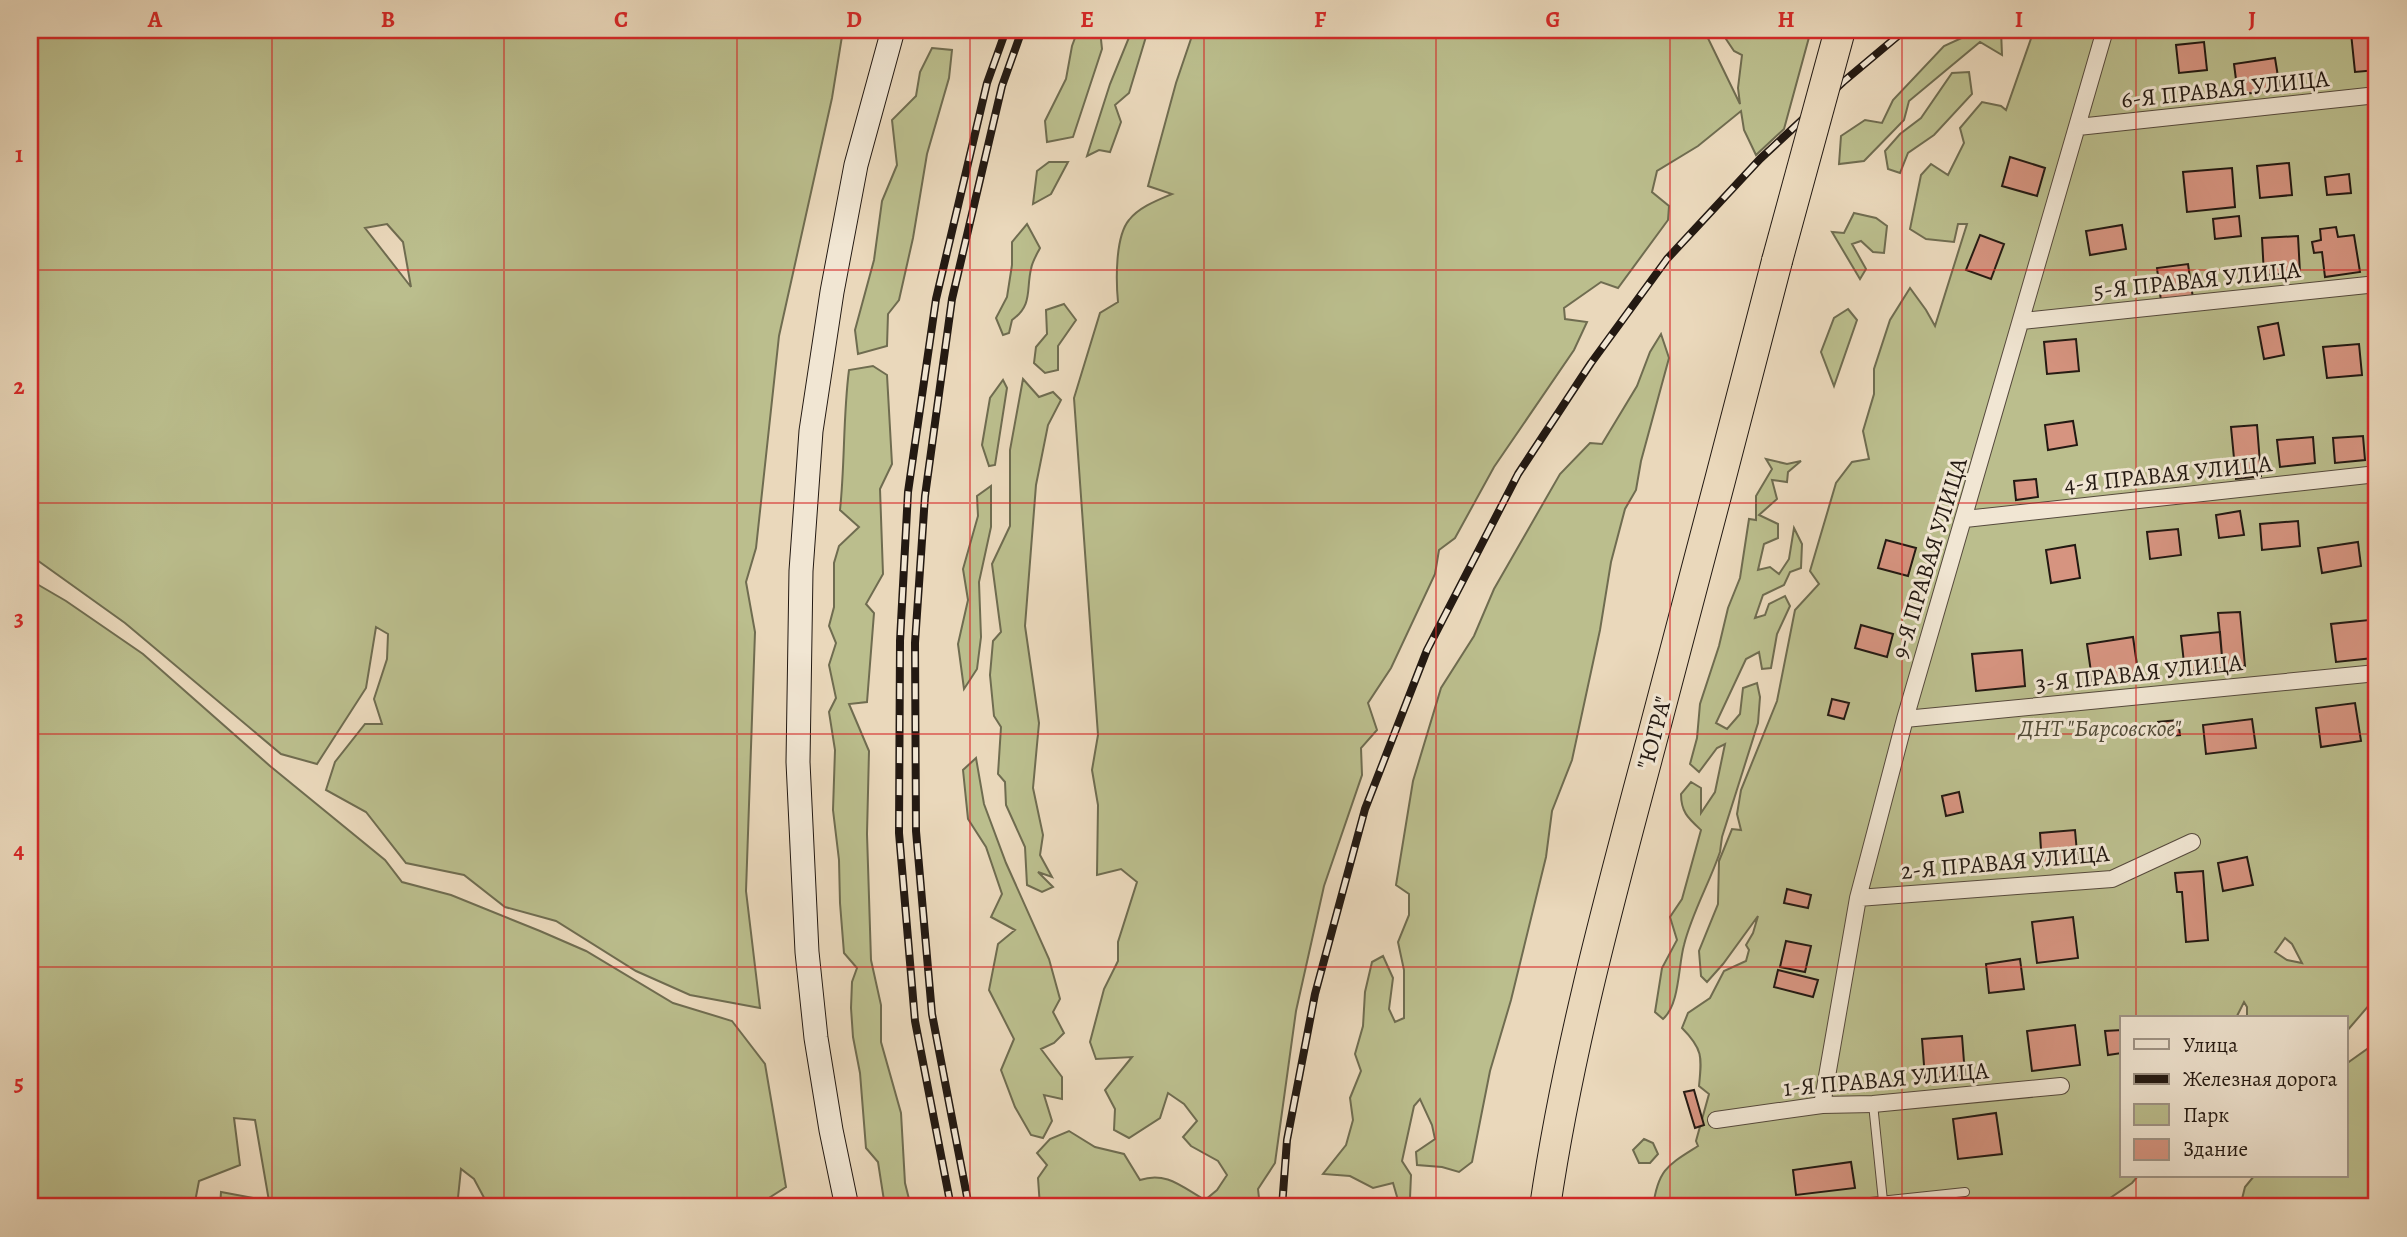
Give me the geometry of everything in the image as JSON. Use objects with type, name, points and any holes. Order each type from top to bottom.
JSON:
[{"type":"highway","name":"\"ЮГРА\"","points":[[1545,1207],[1557,1126],[1580,1017],[1840,30]]},
{"type":"main road","points":[[847,1207],[816,1038],[807,952],[798,762],[801,570],[811,431],[832,292],[856,165],[893,30]]},
{"type":"street","name":"9-Я ПРАВАЯ УЛИЦА","points":[[1822,1105],[1858,898],[1905,719],[2105,30]]},
{"type":"street","name":"6-Я ПРАВАЯ УЛИЦА","points":[[2078,127],[2377,95]]},
{"type":"street","name":"5-Я ПРАВАЯ УЛИЦА","points":[[2022,321],[2377,284]]},
{"type":"street","name":"4-Я ПРАВАЯ УЛИЦА","points":[[1965,519],[2377,474]]},
{"type":"street","name":"3-Я ПРАВАЯ УЛИЦА","points":[[1905,719],[2377,673]]},
{"type":"street","name":"2-Я ПРАВАЯ УЛИЦА","points":[[1858,898],[2112,879],[2192,842]]},
{"type":"street","name":"1-Я ПРАВАЯ УЛИЦА","points":[[1716,1120],[1822,1105],[1873,1104],[2061,1086]]},
{"type":"lane","points":[[1873,1104],[1883,1201]]},
{"type":"lane","points":[[1823,1207],[1965,1192]]},
{"type":"green space","points":[[30,30],[843,30],[832,98],[779,336],[756,548],[746,582],[755,632],[746,891],[760,1008],[690,995],[636,971],[556,921],[505,907],[464,875],[406,863],[366,812],[326,790],[335,762],[365,724],[382,724],[374,699],[387,659],[388,634],[376,627],[366,688],[317,764],[281,754],[125,623],[30,555]],"holes":[[[387,224],[403,242],[411,287],[365,228]]]},
{"type":"green space","points":[[1078,30],[1100,30],[1102,49],[1073,137],[1047,142],[1045,121],[1066,79]]},
{"type":"green space","points":[[1132,30],[1148,30],[1129,93],[1115,105],[1121,122],[1110,152],[1099,150],[1087,156],[1110,84]]},
{"type":"green space","points":[[1194,30],[1704,30],[1740,104],[1738,88],[1742,55],[1734,51],[1720,30],[1811,30],[1784,129],[1756,155],[1744,130],[1741,111],[1698,146],[1657,171],[1652,192],[1669,206],[1668,220],[1618,288],[1601,282],[1564,308],[1565,319],[1587,322],[1574,350],[1494,467],[1455,538],[1439,550],[1435,574],[1391,668],[1368,703],[1377,730],[1361,748],[1362,775],[1324,886],[1296,1011],[1275,1163],[1258,1189],[1260,1207],[1040,1207],[1038,1178],[1047,1165],[1037,1153],[1050,1139],[1069,1131],[1095,1147],[1124,1154],[1140,1180],[1158,1177],[1166,1179],[1205,1200],[1217,1190],[1227,1175],[1218,1161],[1191,1146],[1183,1137],[1197,1121],[1184,1104],[1168,1093],[1160,1118],[1129,1138],[1114,1130],[1115,1109],[1105,1090],[1132,1057],[1096,1059],[1090,1042],[1104,989],[1118,961],[1118,942],[1137,882],[1121,869],[1097,875],[1098,805],[1092,770],[1098,735],[1074,398],[1100,313],[1118,302],[1118,260],[1124,228],[1138,211],[1172,194],[1148,186],[1176,83]]},
{"type":"green space","points":[[1979,30],[2001,30],[2002,55],[1980,42],[1909,101],[1904,120],[1864,161],[1839,164],[1841,136],[1865,120],[1882,123],[1893,100],[1944,46]]},
{"type":"green space","name":"ДНТ \"Барсовское\"","points":[[2034,30],[2377,30],[2377,996],[2348,1030],[2348,1016],[2247,1016],[2244,1002],[2237,1016],[2120,1016],[2120,1178],[2136,1178],[2097,1207],[1653,1207],[1658,1184],[1666,1169],[1698,1146],[1696,1141],[1709,1094],[1699,1086],[1700,1054],[1682,1028],[1688,1013],[1710,998],[1724,971],[1746,961],[1749,950],[1746,945],[1758,916],[1707,982],[1701,976],[1699,951],[1718,904],[1719,861],[1732,829],[1741,830],[1737,814],[1741,790],[1777,701],[1795,610],[1819,584],[1810,571],[1836,483],[1852,462],[1869,459],[1863,431],[1874,394],[1874,369],[1890,320],[1910,288],[1935,326],[1967,224],[1958,224],[1954,242],[1926,239],[1910,229],[1921,175],[1931,164],[1948,175],[1964,143],[1960,128],[1982,102],[2001,106],[2006,110]],"holes":[[[2285,938],[2292,944],[2302,963],[2287,960],[2275,952]]]},
{"type":"green space","points":[[932,48],[952,50],[949,78],[927,154],[899,300],[888,314],[887,346],[858,354],[855,330],[874,260],[882,201],[897,165],[892,120],[916,96],[920,72]]},
{"type":"green space","points":[[1969,72],[1972,94],[1934,135],[1908,153],[1900,173],[1888,169],[1885,151],[1900,134],[1921,118],[1952,73]]},
{"type":"green space","points":[[1049,162],[1068,162],[1051,194],[1033,204],[1037,171]]},
{"type":"green space","points":[[1854,213],[1876,218],[1887,226],[1884,253],[1873,252],[1861,241],[1852,244],[1866,269],[1860,279],[1832,232],[1844,233]]},
{"type":"green space","points":[[1027,224],[1040,248],[1032,266],[1026,303],[1012,320],[1009,333],[1003,335],[996,318],[1007,297],[1012,242]]},
{"type":"green space","points":[[1064,304],[1076,320],[1058,346],[1058,370],[1045,373],[1034,363],[1036,347],[1047,334],[1046,310]]},
{"type":"green space","points":[[1848,309],[1857,320],[1834,386],[1821,352],[1834,318]]},
{"type":"green space","points":[[1661,334],[1669,358],[1641,461],[1636,490],[1625,509],[1611,562],[1600,630],[1572,760],[1552,811],[1546,857],[1511,1000],[1490,1071],[1472,1162],[1459,1172],[1442,1167],[1417,1165],[1416,1152],[1435,1139],[1432,1125],[1420,1099],[1414,1106],[1402,1161],[1411,1175],[1410,1198],[1415,1207],[1400,1207],[1393,1183],[1373,1188],[1350,1176],[1323,1174],[1346,1145],[1353,1120],[1350,1098],[1361,1071],[1355,1054],[1363,1026],[1365,992],[1372,962],[1383,956],[1393,978],[1389,1009],[1395,1022],[1404,1018],[1404,970],[1398,942],[1409,915],[1409,894],[1396,885],[1413,781],[1441,688],[1474,636],[1494,589],[1560,474],[1590,443],[1602,444],[1637,386],[1650,352]]},
{"type":"green space","points":[[873,366],[887,375],[892,464],[880,489],[883,574],[866,604],[874,613],[867,702],[849,704],[869,751],[867,834],[871,960],[881,1005],[881,1042],[901,1113],[905,1183],[911,1207],[885,1207],[878,1162],[866,1148],[851,1008],[852,982],[857,968],[844,953],[839,860],[833,810],[835,750],[829,712],[836,698],[829,665],[836,643],[829,626],[834,607],[834,563],[839,546],[859,527],[840,510],[847,387],[849,370]]},
{"type":"green space","points":[[1023,379],[1039,397],[1053,392],[1061,400],[1048,425],[1036,485],[1025,626],[1039,723],[1033,788],[1043,835],[1040,855],[1052,877],[1038,872],[1053,887],[1042,892],[1027,885],[1025,847],[1006,805],[1005,782],[998,774],[1001,727],[994,716],[990,675],[993,641],[1001,632],[992,564],[1010,526],[1010,450]]},
{"type":"green space","points":[[1003,380],[1007,388],[995,465],[989,466],[982,445],[990,398]]},
{"type":"green space","points":[[1766,459],[1787,464],[1801,461],[1788,472],[1787,482],[1772,480],[1777,499],[1759,515],[1778,524],[1778,538],[1764,544],[1758,570],[1770,567],[1779,574],[1789,559],[1794,528],[1802,544],[1801,568],[1790,572],[1784,585],[1763,595],[1755,618],[1765,615],[1769,604],[1785,596],[1790,606],[1777,634],[1771,668],[1762,669],[1759,652],[1746,659],[1716,723],[1727,729],[1740,714],[1743,688],[1757,683],[1760,697],[1758,723],[1722,837],[1720,852],[1687,933],[1673,1004],[1663,1019],[1655,1012],[1662,968],[1677,940],[1670,917],[1682,899],[1701,830],[1686,814],[1681,794],[1691,782],[1701,788],[1701,813],[1715,792],[1725,744],[1717,748],[1699,772],[1690,764],[1697,738],[1700,704],[1728,608],[1740,578],[1749,519],[1756,520],[1756,496],[1772,469]]},
{"type":"green space","points":[[991,486],[991,527],[979,582],[981,637],[977,669],[964,689],[958,644],[968,600],[963,569],[978,516],[977,496]]},
{"type":"green space","points":[[30,580],[66,601],[143,654],[270,766],[385,860],[402,882],[451,895],[540,931],[586,951],[673,1003],[732,1021],[765,1064],[786,1187],[761,1203],[764,1207],[489,1207],[474,1179],[461,1169],[457,1207],[220,1207],[221,1192],[269,1201],[255,1120],[234,1118],[240,1165],[199,1181],[194,1207],[30,1207]]},
{"type":"green space","points":[[976,758],[984,804],[1006,863],[1049,959],[1060,999],[1053,1012],[1064,1033],[1054,1043],[1041,1049],[1062,1077],[1062,1099],[1044,1095],[1052,1121],[1043,1138],[1031,1135],[1015,1107],[1001,1070],[1014,1039],[989,990],[998,944],[1015,930],[991,917],[1002,894],[986,847],[968,819],[963,770]]},
{"type":"green space","points":[[2377,1042],[2377,1207],[2240,1207],[2245,1187],[2252,1178],[2348,1178],[2348,1063]]},
{"type":"green space","points":[[1644,1139],[1653,1143],[1658,1154],[1650,1163],[1639,1163],[1633,1150]]},
{"type":"building","points":[[2377,31],[2377,70],[2355,72],[2351,33]]},
{"type":"building","points":[[2204,42],[2207,70],[2179,73],[2176,45]]},
{"type":"building","points":[[2275,58],[2280,89],[2238,95],[2234,64]]},
{"type":"building","points":[[2010,157],[2045,168],[2037,196],[2002,186]]},
{"type":"building","points":[[2289,163],[2292,195],[2260,198],[2257,166]]},
{"type":"building","points":[[2232,168],[2235,207],[2187,212],[2183,172]]},
{"type":"building","points":[[2349,174],[2351,193],[2327,195],[2325,177]]},
{"type":"building","points":[[2239,216],[2241,236],[2215,239],[2213,219]]},
{"type":"building","points":[[2122,225],[2126,249],[2090,255],[2086,231]]},
{"type":"building","points":[[2336,227],[2338,237],[2354,235],[2360,272],[2325,277],[2322,252],[2314,253],[2312,242],[2321,240],[2320,229]]},
{"type":"building","points":[[1980,235],[2004,244],[1991,279],[1966,270]]},
{"type":"building","points":[[2298,236],[2300,273],[2264,275],[2262,238]]},
{"type":"building","points":[[2188,264],[2193,298],[2161,301],[2157,268]]},
{"type":"building","points":[[2278,323],[2284,355],[2264,359],[2258,327]]},
{"type":"building","points":[[2076,339],[2079,371],[2047,374],[2044,342]]},
{"type":"building","points":[[2359,344],[2362,375],[2327,378],[2323,347]]},
{"type":"building","points":[[2073,421],[2077,445],[2048,450],[2045,425]]},
{"type":"building","points":[[2257,425],[2261,476],[2236,479],[2231,427]]},
{"type":"building","points":[[2363,436],[2365,460],[2335,463],[2333,438]]},
{"type":"building","points":[[2313,437],[2315,463],[2280,467],[2277,440]]},
{"type":"building","points":[[2036,479],[2038,497],[2016,500],[2014,481]]},
{"type":"building","points":[[2240,511],[2244,535],[2219,538],[2216,515]]},
{"type":"building","points":[[2298,521],[2300,546],[2262,550],[2260,524]]},
{"type":"building","points":[[2178,529],[2181,555],[2150,559],[2147,532]]},
{"type":"building","points":[[1886,540],[1916,548],[1908,576],[1878,568]]},
{"type":"building","points":[[2358,542],[2361,566],[2322,573],[2318,548]]},
{"type":"building","points":[[2075,545],[2080,578],[2051,583],[2046,550]]},
{"type":"building","points":[[2240,612],[2245,666],[2223,668],[2218,613]]},
{"type":"building","points":[[2369,620],[2373,658],[2336,662],[2331,624]]},
{"type":"building","points":[[1861,625],[1893,634],[1887,657],[1855,648]]},
{"type":"building","points":[[2220,632],[2223,668],[2185,672],[2181,636]]},
{"type":"building","points":[[2133,637],[2139,679],[2093,686],[2087,644]]},
{"type":"building","points":[[2022,650],[2025,686],[1976,691],[1972,654]]},
{"type":"building","points":[[1832,699],[1849,703],[1844,719],[1828,715]]},
{"type":"building","points":[[2355,703],[2361,741],[2321,747],[2316,708]]},
{"type":"building","points":[[2252,719],[2256,748],[2206,754],[2203,725]]},
{"type":"building","points":[[2178,720],[2180,735],[2159,737],[2158,722]]},
{"type":"building","points":[[1959,792],[1963,812],[1946,816],[1942,796]]},
{"type":"building","points":[[2075,830],[2078,864],[2042,866],[2040,833]]},
{"type":"building","points":[[2247,857],[2253,885],[2223,891],[2218,863]]},
{"type":"building","points":[[2203,871],[2208,940],[2186,942],[2182,892],[2177,892],[2175,873]]},
{"type":"building","points":[[1787,889],[1811,895],[1808,908],[1784,903]]},
{"type":"building","points":[[2073,917],[2078,958],[2037,963],[2032,922]]},
{"type":"building","points":[[1786,941],[1811,946],[1805,972],[1780,967]]},
{"type":"building","points":[[2020,959],[2024,989],[1989,993],[1986,964]]},
{"type":"building","points":[[1778,970],[1818,980],[1813,997],[1774,987]]},
{"type":"building","points":[[2075,1025],[2080,1065],[2032,1071],[2027,1031]]},
{"type":"building","points":[[2120,1030],[2120,1053],[2108,1055],[2105,1031]]},
{"type":"building","points":[[1962,1036],[1965,1075],[1925,1078],[1922,1039]]},
{"type":"building","points":[[1694,1090],[1704,1125],[1695,1128],[1684,1092]]},
{"type":"building","points":[[1996,1113],[2002,1154],[1958,1159],[1953,1119]]},
{"type":"building","points":[[1851,1162],[1855,1188],[1796,1195],[1793,1170]]},
{"type":"railway","points":[[951,1207],[915,1021],[899,833],[900,641],[908,492],[936,299],[987,83],[1006,30]]},
{"type":"railway","points":[[969,1207],[932,1014],[916,831],[915,643],[925,496],[952,299],[1002,86],[1022,30]]},
{"type":"railway","points":[[1282,1207],[1287,1140],[1315,994],[1365,809],[1427,650],[1518,474],[1591,363],[1667,259],[1760,159],[1843,82],[1905,30]]}]
